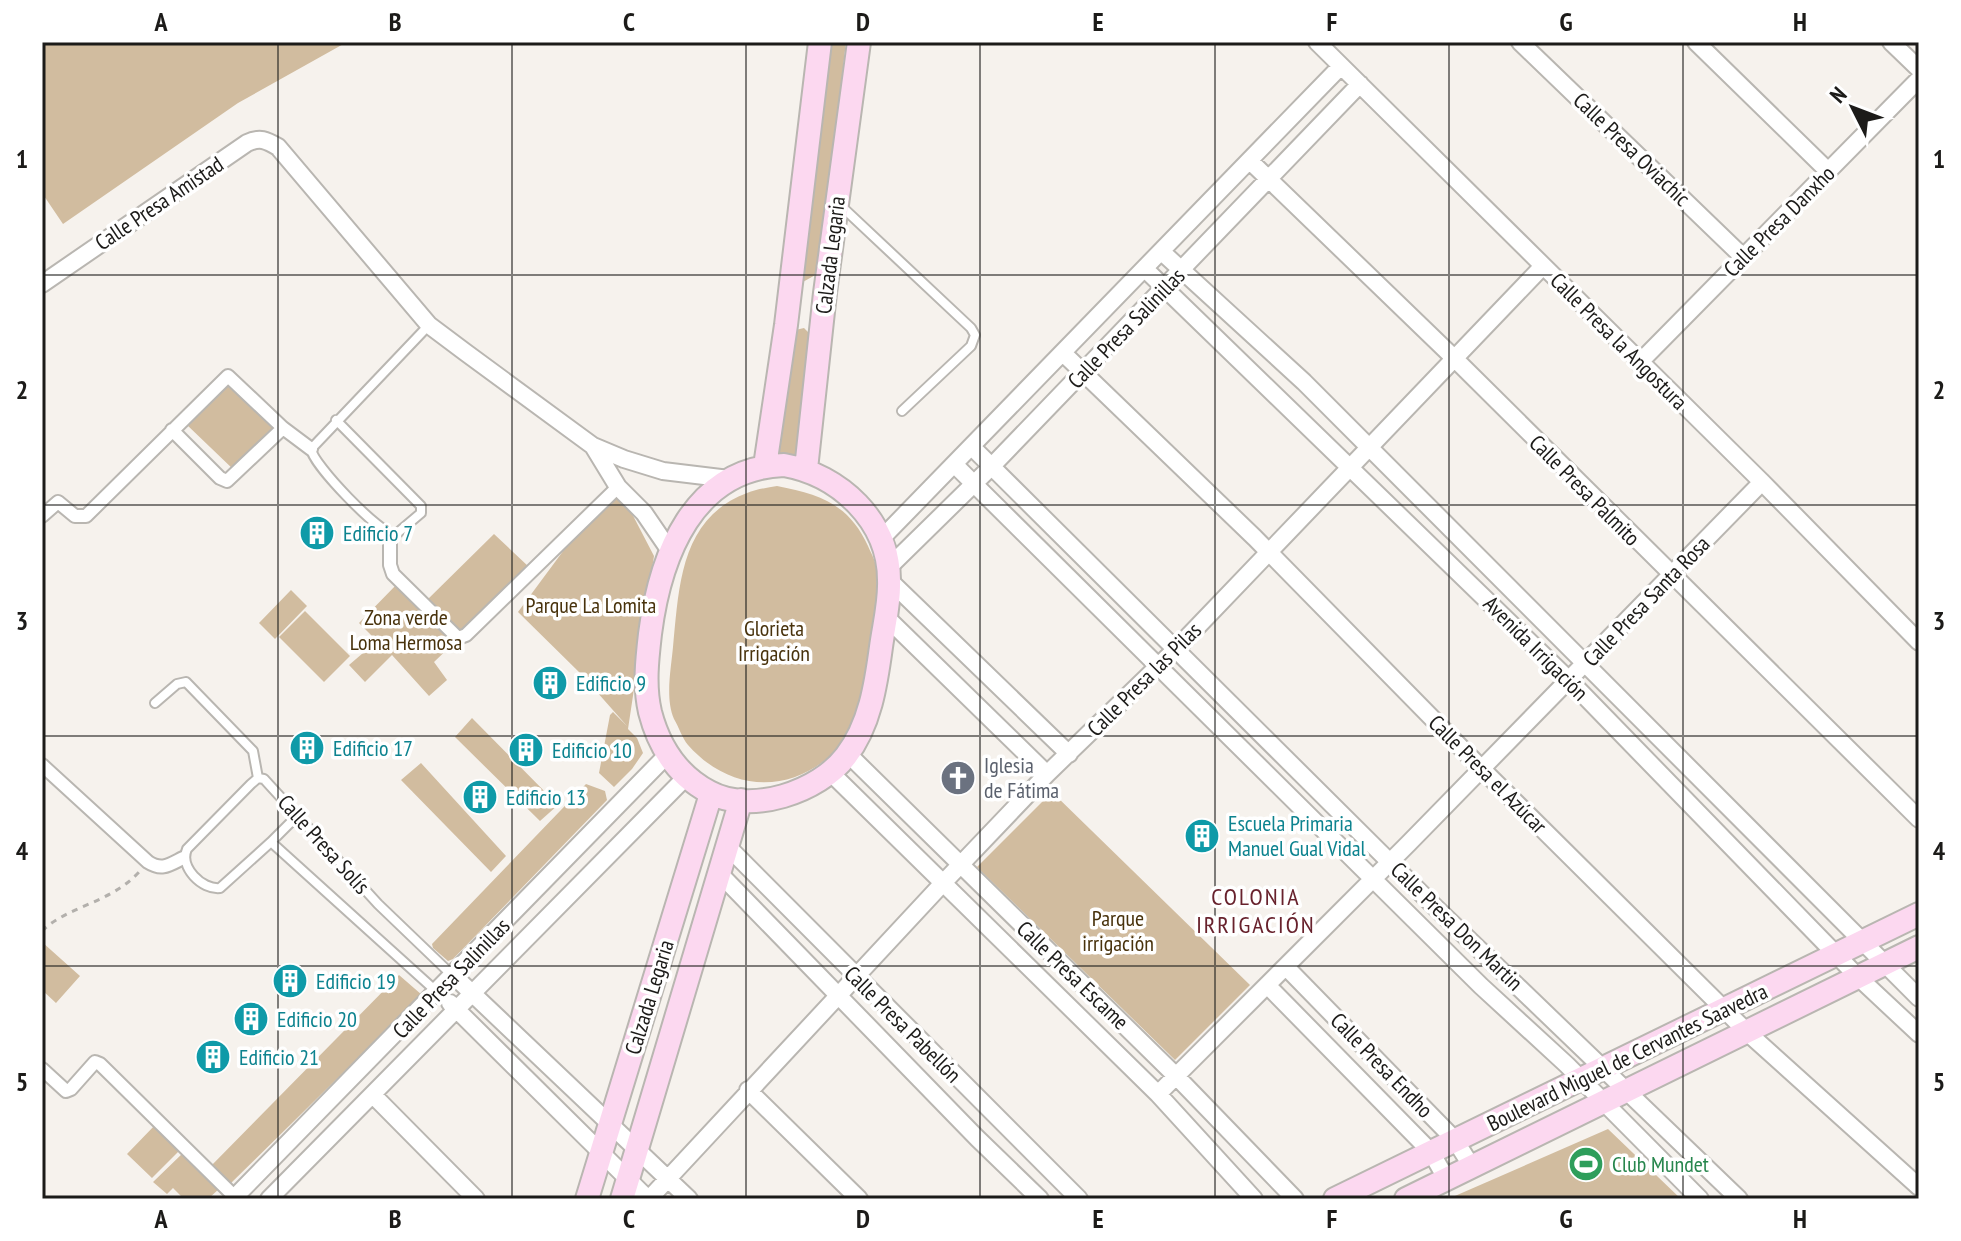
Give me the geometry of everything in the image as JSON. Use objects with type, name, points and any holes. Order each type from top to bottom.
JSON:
[{"type":"main road","name":"Calzada Legaria","points":[[765,466],[820,42]]},
{"type":"main road","name":"Calzada Legaria","points":[[806,469],[825,293],[859,42]]},
{"type":"main road","points":[[789,294],[825,293]]},
{"type":"main road","points":[[765,466],[806,469],[835,484],[849,496],[868,517],[881,539],[888,574],[885,616],[871,703],[848,754],[830,772],[794,793],[774,799],[741,800],[711,794],[686,777],[667,755],[653,721],[646,676],[660,577],[670,551],[692,513],[729,479],[765,466]]},
{"type":"main road","name":"Calzada Legaria","points":[[587,1199],[711,794]]},
{"type":"main road","name":"Calzada Legaria","points":[[625,1189],[741,800]]},
{"type":"main road","name":"Boulevard Miguel de Cervantes Saavedra","points":[[1335,1199],[1919,914]]},
{"type":"main road","name":"Boulevard Miguel de Cervantes Saavedra","points":[[1406,1199],[1919,947]]},
{"type":"street","name":"Calle Presa la Angostura","points":[[1317,42],[1762,482],[1919,642]]},
{"type":"street","name":"Calle Presa Oviachic","points":[[1520,42],[1743,257]]},
{"type":"street","points":[[1696,42],[1828,171]]},
{"type":"street","points":[[1891,42],[1919,69]]},
{"type":"street","name":"Calle Presa Salinillas","points":[[881,539],[1341,66]]},
{"type":"street","name":"Calle Presa Danxho","points":[[1639,363],[1919,79]]},
{"type":"street","name":"Calle Presa Salinillas","points":[[888,574],[1360,84]]},
{"type":"street","name":"Calle Presa Amistad","points":[[42,284],[247,143],[256,138],[266,139],[278,147],[429,325]]},
{"type":"street","name":"Calle Presa Palmito","points":[[1250,161],[1455,359],[1919,819]]},
{"type":"street","name":"Avenida Irrigación","points":[[1162,252],[1304,382],[1919,998]]},
{"type":"street","name":"Calle Presa las Pilas","points":[[648,1199],[959,865],[1047,774],[1177,648],[1543,266]]},
{"type":"street","name":"Avenida Irrigación","points":[[1145,269],[1569,680],[1836,955],[1919,1034]]},
{"type":"street","points":[[429,325],[593,446],[663,471],[729,479]]},
{"type":"street","name":"Calle Presa el Azúcar","points":[[1063,353],[1270,552],[1482,769],[1748,1033],[1919,1187]]},
{"type":"street","points":[[42,516],[53,503],[58,502],[75,516],[86,516],[228,376],[283,428],[311,449]]},
{"type":"street","points":[[172,430],[220,478],[227,481],[283,428]]},
{"type":"street","points":[[593,446],[618,487],[644,513],[670,551]]},
{"type":"street","name":"Calle Presa Don Martin","points":[[972,447],[1390,862],[1739,1199]]},
{"type":"street","name":"Calle Presa Don Martin","points":[[955,465],[1700,1199]]},
{"type":"street","name":"Calle Presa Santa Rosa","points":[[1158,1094],[1268,986],[1762,482]]},
{"type":"street","points":[[390,535],[393,574],[458,638],[466,635],[618,487]]},
{"type":"street","points":[[888,574],[1069,754]]},
{"type":"street","points":[[885,616],[1047,774]]},
{"type":"street","name":"Calle Presa Escame","points":[[848,754],[1176,1076],[1295,1199]]},
{"type":"street","name":"Calle Presa Salinillas","points":[[234,1198],[667,755]]},
{"type":"street","points":[[42,765],[148,862],[164,868],[183,858]]},
{"type":"street","name":"Calle Presa Escame","points":[[830,772],[1158,1094],[1254,1199]]},
{"type":"street","name":"Calle Presa Salinillas","points":[[273,1197],[686,777]]},
{"type":"street","name":"Calle Presa Pabellón","points":[[728,847],[1079,1199]]},
{"type":"street","name":"Calle Presa Pabellón","points":[[720,874],[1040,1199]]},
{"type":"street","name":"Calle Presa Endho","points":[[1286,967],[1455,1140],[1472,1167]]},
{"type":"street","name":"Calle Presa Solís","points":[[454,976],[689,1199]]},
{"type":"street","name":"Calle Presa Endho","points":[[1268,986],[1431,1152],[1447,1180]]},
{"type":"street","name":"Calle Presa Solís","points":[[438,992],[601,1152],[625,1189],[648,1199]]},
{"type":"street","points":[[42,1069],[66,1091],[95,1062],[100,1064],[234,1198]]},
{"type":"street","points":[[748,1090],[859,1199]]},
{"type":"street","points":[[373,1095],[476,1199]]},
{"type":"street","points":[[255,1176],[273,1197]]},
{"type":"lane","points":[[837,202],[913,271],[975,335],[971,346],[902,411]]},
{"type":"lane","points":[[336,420],[421,506],[421,513],[395,535],[390,535],[364,513],[315,462],[311,449],[336,420],[429,325]]},
{"type":"lane","points":[[155,703],[177,684],[186,682],[253,751],[258,778]]},
{"type":"lane","name":"Calle Presa Solís","points":[[438,992],[271,842],[220,888],[208,887],[188,869],[183,858],[187,849],[258,778],[271,784],[378,904],[454,976]]},
{"type":"lane","points":[[271,842],[297,816]]},
{"type":"path","points":[[42,931],[114,894],[148,862]]},
{"type":"green space","points":[[42,42],[347,42],[238,103],[63,224],[42,193]]},
{"type":"green space","points":[[831,42],[846,42],[819,273],[792,288]]},
{"type":"green space","points":[[804,328],[811,335],[800,457],[772,452],[787,332]]},
{"type":"green space","points":[[227,382],[275,429],[235,471],[186,424]]},
{"type":"green space","name":"Parque La Lomita","points":[[615,481],[654,556],[628,729],[637,738],[643,753],[614,787],[599,773],[610,715],[613,712],[627,726],[581,674],[518,612]]},
{"type":"green space","name":"Glorieta Irrigación","points":[[777,486],[831,503],[852,520],[860,532],[876,569],[872,649],[869,676],[858,717],[845,740],[828,758],[809,771],[789,779],[747,781],[726,774],[706,762],[688,745],[671,711],[669,683],[681,578],[696,537],[708,519],[725,504],[750,492]]},
{"type":"green space","points":[[494,534],[529,567],[459,634],[425,602]]},
{"type":"green space","name":"Zona verde Loma Hermosa","points":[[398,583],[457,640],[434,662],[447,680],[429,696],[392,655],[365,682],[349,665],[377,641],[359,623]]},
{"type":"green space","points":[[291,590],[307,606],[275,639],[259,623]]},
{"type":"green space","points":[[305,611],[350,656],[324,682],[279,637]]},
{"type":"green space","points":[[472,718],[558,805],[540,821],[455,737]]},
{"type":"green space","points":[[421,763],[506,856],[491,872],[401,780]]},
{"type":"green space","points":[[586,784],[605,791],[607,800],[448,961],[432,944]]},
{"type":"green space","name":"Parque irrigación","points":[[1052,792],[1250,985],[1175,1060],[977,867]]},
{"type":"green space","points":[[42,942],[80,976],[56,1003],[42,990]]},
{"type":"green space","points":[[399,975],[422,995],[230,1184],[225,1184],[209,1168]]},
{"type":"green space","points":[[156,1124],[180,1150],[152,1178],[127,1154]]},
{"type":"green space","name":"Club Mundet","points":[[1608,1129],[1681,1199],[1448,1199]]},
{"type":"green space","points":[[184,1152],[220,1188],[208,1199],[184,1199],[173,1188],[167,1194],[153,1182]]},
{"type":"place","name":"Edificio 7","points":[[317,533]]},
{"type":"place","name":"Edificio 9","points":[[550,683]]},
{"type":"place","name":"Edificio 17","points":[[307,748]]},
{"type":"place","name":"Edificio 10","points":[[526,750]]},
{"type":"place","name":"Iglesia de Fátima","points":[[958,778]]},
{"type":"place","name":"Edificio 13","points":[[480,797]]},
{"type":"place","name":"Escuela Primaria Manuel Gual Vidal","points":[[1202,836]]},
{"type":"place","name":"Edificio 19","points":[[290,981]]},
{"type":"place","name":"Edificio 20","points":[[251,1019]]},
{"type":"place","name":"Edificio 21","points":[[213,1057]]},
{"type":"place","name":"Club Mundet","points":[[1586,1164]]},
{"type":"district","name":"COLONIA IRRIGACIÓN","points":[[1256,910]]}]
